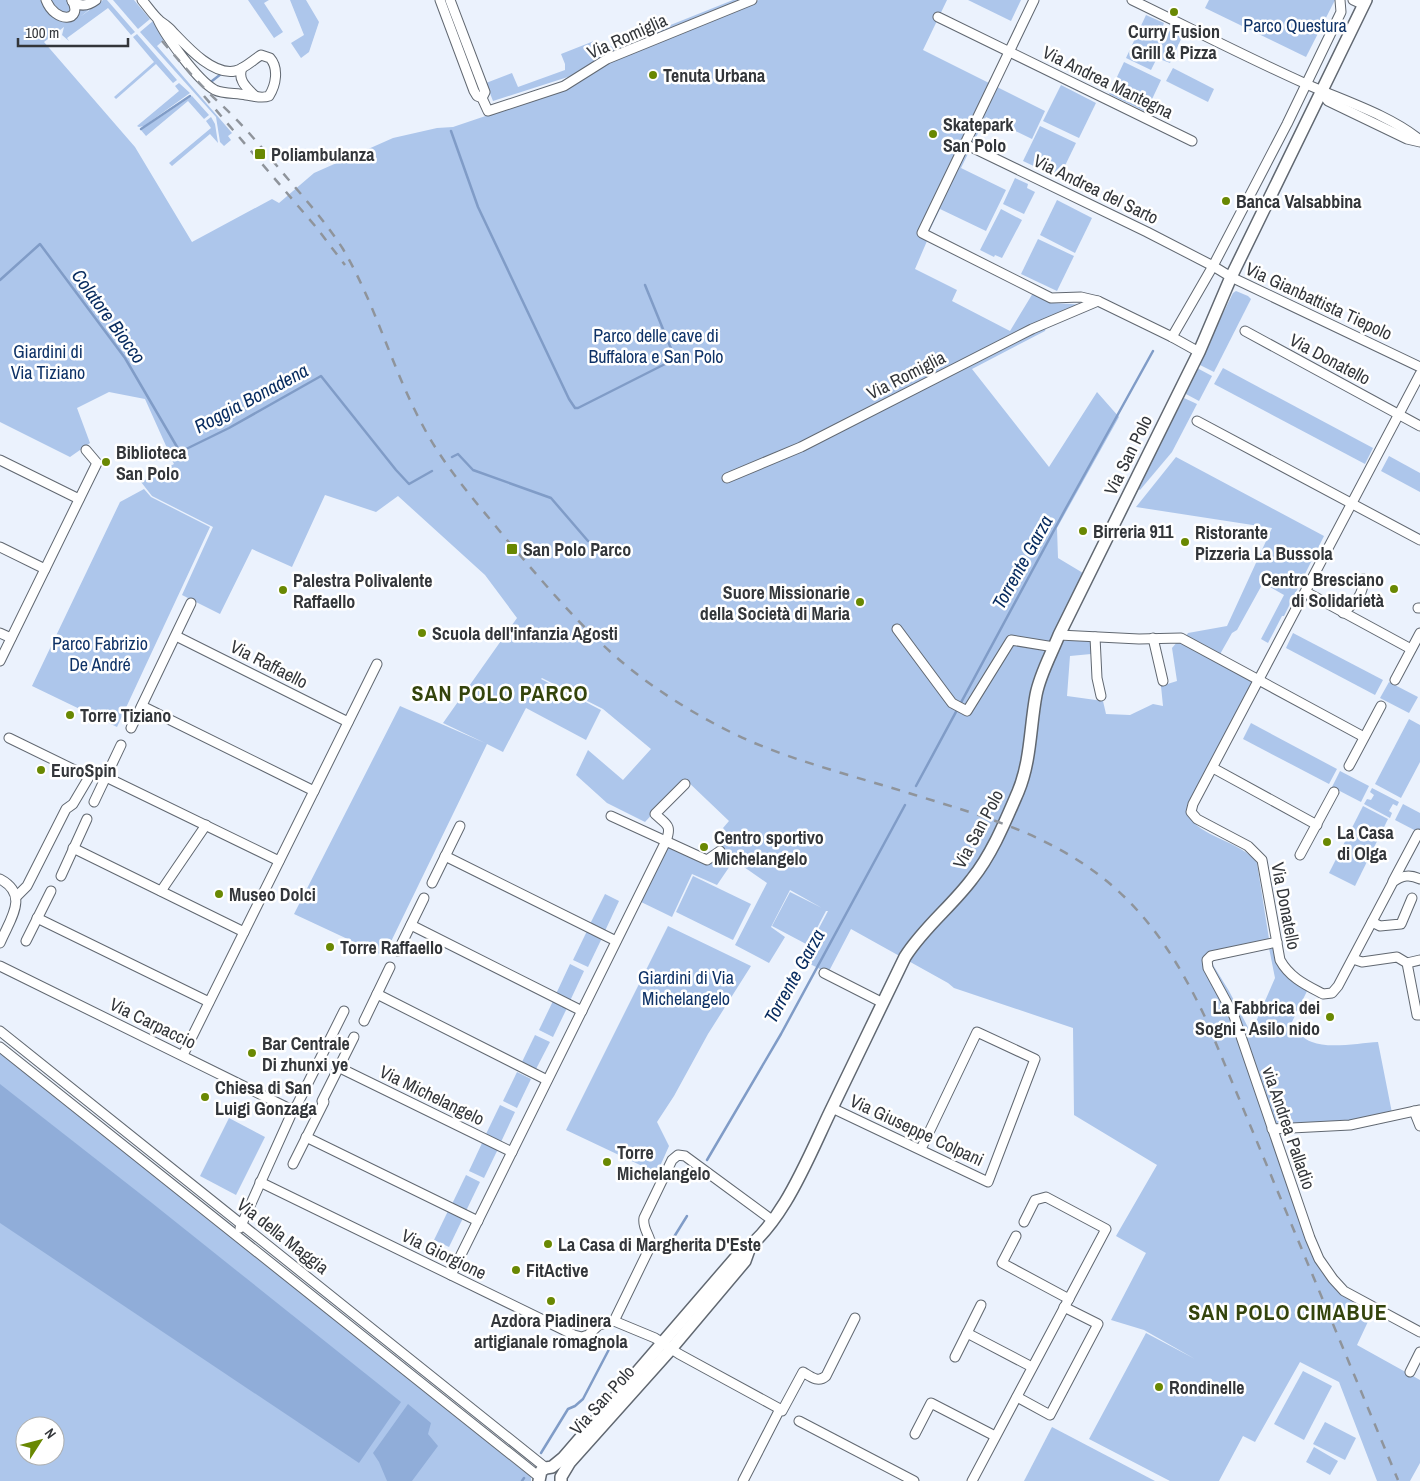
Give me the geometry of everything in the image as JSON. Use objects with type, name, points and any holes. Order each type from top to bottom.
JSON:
[{"type":"main road","name":"Via San Polo","points":[[544,1473],[563,1458],[701,1312],[745,1262],[750,1247],[772,1220],[798,1178],[905,956],[916,940],[972,880],[982,866],[1022,780],[1028,756],[1036,693],[1042,673],[1365,2]]},
{"type":"main road","name":"Via San Polo","points":[[562,1480],[570,1462],[667,1346]]},
{"type":"main road","name":"Via San Polo","points":[[544,1473],[559,1472],[562,1480]]},
{"type":"street","points":[[46,0],[57,15],[66,18],[86,8],[94,1]]},
{"type":"street","points":[[71,16],[75,9],[72,0]]},
{"type":"street","points":[[72,0],[80,5],[94,1]]},
{"type":"street","points":[[142,0],[158,20],[174,46],[210,87],[220,92],[265,98],[270,93],[276,68],[270,58],[261,55],[242,68],[228,71],[204,61],[158,20]]},
{"type":"street","points":[[441,0],[446,2],[450,0],[485,92],[482,98],[477,96],[474,91],[441,0]]},
{"type":"street","name":"Via Romiglia","points":[[482,98],[488,111],[564,86],[607,59],[752,0]]},
{"type":"street","points":[[1034,0],[922,234],[1051,298],[1081,297],[1098,301],[1172,337],[1198,352]]},
{"type":"street","points":[[1132,0],[1306,84],[1345,100],[1409,131],[1420,141]]},
{"type":"street","points":[[1172,337],[1287,124],[1341,12],[1340,0]]},
{"type":"street","points":[[1353,0],[1365,2]]},
{"type":"street","name":"Via Andrea Mantegna","points":[[938,17],[1192,141]]},
{"type":"street","points":[[464,63],[470,68],[476,80],[481,81]]},
{"type":"street","points":[[242,68],[240,79],[255,96]]},
{"type":"street","points":[[1327,80],[1333,89],[1343,96],[1345,100]]},
{"type":"street","points":[[1321,90],[1328,101],[1407,139],[1420,141]]},
{"type":"street","name":"Via Andrea del Sarto","points":[[965,144],[1147,232],[1212,266]]},
{"type":"street","points":[[1212,266],[1231,277]]},
{"type":"street","name":"Via Gianbattista Tiepolo","points":[[1231,277],[1420,367]]},
{"type":"street","name":"Via Romiglia","points":[[727,478],[801,447],[1032,329],[1098,301]]},
{"type":"street","name":"Via Donatello","points":[[1245,331],[1420,426]]},
{"type":"street","name":"Via Donatello","points":[[1353,959],[1332,993],[1324,994],[1292,976],[1280,960],[1262,860],[1248,846],[1197,819],[1192,812],[1193,804],[1420,374]]},
{"type":"street","points":[[1197,421],[1420,540]]},
{"type":"street","points":[[0,662],[97,463],[86,450]]},
{"type":"street","points":[[0,460],[79,499]]},
{"type":"street","points":[[0,547],[45,569]]},
{"type":"street","points":[[1343,613],[1362,593],[1363,579]]},
{"type":"street","points":[[1306,592],[1412,649]]},
{"type":"street","points":[[131,728],[191,604]]},
{"type":"street","points":[[896,629],[952,703],[968,711],[1011,640],[1054,647]]},
{"type":"street","points":[[0,633],[11,638]]},
{"type":"street","points":[[1395,680],[1420,633]]},
{"type":"street","points":[[1059,635],[1139,639],[1181,638],[1364,737]]},
{"type":"street","name":"Via Raffaello","points":[[176,636],[348,722]]},
{"type":"street","points":[[1095,637],[1097,678],[1101,696]]},
{"type":"street","points":[[1153,638],[1163,681]]},
{"type":"street","points":[[182,1055],[377,664]]},
{"type":"street","points":[[142,706],[314,790]]},
{"type":"street","points":[[1349,766],[1381,706]]},
{"type":"street","points":[[0,943],[14,911],[17,896],[27,886],[66,809],[74,804],[89,777],[9,738]]},
{"type":"street","points":[[94,802],[121,745]]},
{"type":"street","points":[[1213,768],[1317,825]]},
{"type":"street","points":[[106,776],[279,861]]},
{"type":"street","points":[[450,1275],[666,841],[670,831],[669,826],[655,814],[685,784]]},
{"type":"street","name":"Via Donatello","points":[[1300,856],[1334,792]]},
{"type":"street","points":[[611,816],[707,860],[720,851]]},
{"type":"street","points":[[61,876],[86,819]]},
{"type":"street","points":[[161,891],[206,826]]},
{"type":"street","points":[[432,883],[460,826]]},
{"type":"street","points":[[1418,834],[1353,959],[1362,962],[1397,957],[1407,963],[1420,960]]},
{"type":"street","points":[[73,848],[244,932]]},
{"type":"street","points":[[445,856],[616,941]]},
{"type":"street","points":[[1393,882],[1404,876],[1420,879]]},
{"type":"street","points":[[0,879],[13,888],[17,896]]},
{"type":"street","points":[[26,941],[51,891]]},
{"type":"street","points":[[398,951],[424,898]]},
{"type":"street","points":[[1372,922],[1380,926],[1400,924],[1412,898]]},
{"type":"street","points":[[37,918],[210,1002]]},
{"type":"street","points":[[411,925],[582,1010]]},
{"type":"street","name":"via Andrea Palladio","points":[[1277,942],[1211,956],[1206,964],[1234,1016],[1310,1238],[1319,1259],[1344,1291],[1420,1332]]},
{"type":"street","points":[[1407,963],[1417,1015],[1420,1015]]},
{"type":"street","name":"Via Carpaccio","points":[[0,966],[284,1105],[291,1111]]},
{"type":"street","points":[[364,1022],[390,967]]},
{"type":"street","points":[[824,973],[883,1003]]},
{"type":"street","points":[[377,994],[548,1080]]},
{"type":"street","points":[[237,1235],[291,1111],[297,1105],[344,1011]]},
{"type":"street","name":"Via della Maggia","points":[[0,1031],[241,1224],[544,1473]]},
{"type":"street","name":"Via Giuseppe Colpani","points":[[832,1108],[988,1182],[1035,1060],[977,1032],[921,1150]]},
{"type":"street","points":[[293,1164],[354,1037]]},
{"type":"street","name":"Via della Maggia","points":[[0,1046],[237,1235],[544,1473]]},
{"type":"street","name":"Via Michelangelo","points":[[338,1067],[512,1152]]},
{"type":"street","name":"via Andrea Palladio","points":[[1272,1129],[1350,1125],[1417,1110],[1420,1126]]},
{"type":"street","points":[[306,1137],[478,1221]]},
{"type":"street","points":[[772,1220],[685,1156],[678,1155],[672,1160],[644,1218],[643,1223],[651,1245],[614,1321],[667,1346],[782,1411],[803,1372],[818,1380],[826,1376],[855,1318]]},
{"type":"street","name":"Via Giorgione","points":[[260,1182],[557,1327],[582,1337],[588,1335],[603,1323],[614,1321]]},
{"type":"street","points":[[972,1481],[1106,1229],[1046,1197],[1035,1200],[1024,1222]]},
{"type":"street","points":[[1016,1236],[1002,1262],[1098,1324],[1050,1415],[1017,1397]]},
{"type":"street","points":[[955,1357],[982,1305]]},
{"type":"street","points":[[967,1333],[1032,1367]]},
{"type":"street","points":[[1410,1372],[1420,1352]]},
{"type":"street","points":[[915,1434],[931,1402],[995,1436]]},
{"type":"street","points":[[743,1481],[780,1409]]},
{"type":"street","points":[[799,1421],[914,1481]]},
{"type":"green space","name":"Parco delle cave di Buffalora e San Polo","points":[[0,0],[101,0],[80,17],[103,0],[107,0],[135,32],[131,35],[108,8],[67,38],[69,41],[62,35],[64,27],[44,42],[135,147],[192,242],[272,199],[279,203],[314,173],[393,138],[437,128],[453,127],[565,89],[607,61],[759,0],[947,0],[923,50],[1045,111],[1032,139],[986,117],[961,168],[1006,190],[986,231],[940,209],[927,236],[927,241],[915,269],[957,290],[952,301],[1010,331],[1033,293],[1053,303],[1089,305],[1048,322],[1045,331],[972,369],[1049,467],[1097,392],[1119,417],[1057,528],[1058,558],[1083,573],[1054,636],[1065,641],[1092,641],[1091,654],[1070,656],[1067,696],[1103,701],[1106,714],[1130,715],[1153,704],[1163,706],[1161,686],[1177,681],[1172,648],[1178,641],[1253,682],[1189,815],[1201,828],[1242,850],[1257,863],[1269,939],[1215,951],[1207,955],[1251,1033],[1275,978],[1269,948],[1273,948],[1281,969],[1294,981],[1308,989],[1291,1024],[1300,1034],[1312,1042],[1327,1045],[1378,1042],[1392,1113],[1350,1124],[1268,1130],[1314,1259],[1323,1271],[1373,1311],[1357,1345],[1420,1380],[1420,1463],[1410,1481],[1377,1481],[1339,1382],[1300,1362],[1255,1442],[1243,1436],[1219,1481],[1170,1481],[1089,1439],[1146,1333],[1195,1359],[1144,1330],[1111,1320],[1146,1253],[1116,1236],[1157,1165],[1074,1115],[1073,1028],[954,988],[851,929],[828,973],[802,960],[828,911],[826,911],[808,945],[772,926],[790,892],[822,908],[790,890],[771,927],[785,937],[769,963],[735,945],[767,883],[734,860],[717,885],[692,874],[672,917],[639,901],[669,845],[703,861],[730,836],[723,828],[729,821],[685,779],[645,822],[607,803],[576,775],[588,750],[623,780],[651,749],[603,709],[542,678],[601,710],[586,740],[526,708],[503,752],[487,744],[384,956],[294,914],[400,706],[485,743],[443,723],[517,618],[485,575],[398,496],[376,512],[325,495],[292,567],[252,549],[220,614],[182,595],[213,527],[152,496],[141,482],[174,464],[145,399],[109,392],[77,408],[90,443],[70,457],[0,422]]},
{"type":"green space","points":[[113,0],[134,0],[150,19],[138,29]]},
{"type":"green space","points":[[248,0],[269,0],[264,3],[283,32],[274,38]]},
{"type":"green space","points":[[290,0],[306,0],[319,22],[309,52],[301,58],[291,43],[304,35]]},
{"type":"green space","points":[[733,0],[742,0],[574,75],[493,101],[486,83],[512,73],[518,87],[565,70],[561,54],[594,41],[613,47],[618,46]]},
{"type":"green space","points":[[968,0],[1021,0],[1011,21]]},
{"type":"green space","name":"Parco Questura","points":[[1209,0],[1335,0],[1306,57],[1205,8]]},
{"type":"green space","points":[[1146,15],[1164,23],[1162,28],[1182,37],[1170,63],[1157,58],[1151,70],[1126,58]]},
{"type":"green space","points":[[153,21],[165,39],[157,46],[232,133],[228,136],[231,140],[224,146],[220,142],[216,117],[140,32]]},
{"type":"green space","points":[[137,34],[177,80],[173,83],[156,64],[116,99],[114,97],[154,62],[133,37]]},
{"type":"green space","points":[[1124,62],[1161,80],[1146,112],[1109,94]]},
{"type":"green space","points":[[1173,68],[1214,89],[1208,102],[1166,81]]},
{"type":"green space","points":[[179,83],[190,93],[144,126],[137,126],[179,91],[175,86]]},
{"type":"green space","points":[[1061,85],[1096,103],[1079,138],[1043,121]]},
{"type":"green space","points":[[192,96],[209,115],[204,119],[188,101],[146,136],[141,130]]},
{"type":"green space","points":[[211,117],[215,124],[218,143],[210,134],[172,166],[169,163],[211,128],[206,121]]},
{"type":"green space","points":[[1040,126],[1076,143],[1059,178],[1023,161]]},
{"type":"green space","points":[[1015,178],[1028,184],[1027,188],[1035,192],[1024,214],[1003,204]]},
{"type":"green space","points":[[1057,200],[1092,218],[1075,253],[1040,235]]},
{"type":"green space","points":[[1001,209],[1022,220],[1002,258],[995,255],[994,257],[980,250]]},
{"type":"green space","points":[[1038,239],[1074,256],[1057,291],[1021,274]]},
{"type":"green space","points":[[1236,291],[1251,299],[1214,372],[1198,364],[1233,293]]},
{"type":"green space","points":[[1197,368],[1212,376],[1199,401],[1184,393]]},
{"type":"green space","points":[[1223,368],[1373,448],[1365,464],[1214,384]]},
{"type":"green space","points":[[1184,398],[1197,404],[1172,452],[1140,490],[1136,488]]},
{"type":"green space","points":[[1389,456],[1420,473],[1420,492],[1381,471]]},
{"type":"green space","points":[[1176,457],[1324,536],[1284,616],[1282,616],[1268,643],[1261,639],[1284,595],[1263,583],[1237,630],[1232,633],[1219,656],[1185,638],[1188,633],[1227,626],[1272,528],[1136,507]]},
{"type":"green space","name":"Parco Fabrizio De André","points":[[144,489],[151,497],[210,527],[117,727],[32,686],[120,502]]},
{"type":"green space","points":[[1293,633],[1383,680],[1375,695],[1286,648]]},
{"type":"green space","points":[[1389,682],[1418,697],[1409,713],[1380,698]]},
{"type":"green space","points":[[1409,719],[1420,725],[1420,762],[1401,798],[1375,784]]},
{"type":"green space","points":[[1251,723],[1337,769],[1329,784],[1243,739]]},
{"type":"green space","points":[[1340,771],[1369,786],[1361,802],[1332,787]]},
{"type":"green space","points":[[1372,788],[1399,802],[1397,806],[1393,804],[1389,811],[1392,813],[1390,818],[1364,804],[1367,799],[1371,800],[1374,795],[1370,792]]},
{"type":"green space","points":[[1403,804],[1420,813],[1420,833],[1395,820]]},
{"type":"green space","points":[[1363,806],[1388,819],[1355,886],[1329,873]]},
{"type":"green space","points":[[693,876],[751,904],[733,940],[676,912]]},
{"type":"green space","points":[[605,894],[619,901],[605,931],[590,924]]},
{"type":"green space","name":"Giardini di Via Michelangelo","points":[[668,926],[751,966],[708,1034],[674,1096],[657,1122],[669,1146],[657,1173],[566,1130]]},
{"type":"green space","points":[[587,931],[602,938],[588,967],[573,960]]},
{"type":"green space","points":[[570,964],[584,971],[570,1001],[556,994]]},
{"type":"green space","points":[[553,1001],[567,1008],[553,1037],[539,1030]]},
{"type":"green space","points":[[535,1035],[550,1042],[535,1071],[521,1064]]},
{"type":"green space","points":[[0,1053],[531,1477],[531,1481],[0,1481]]},
{"type":"green space","points":[[517,1072],[531,1079],[517,1108],[503,1101]]},
{"type":"green space","points":[[500,1105],[515,1112],[501,1142],[486,1134]]},
{"type":"green space","points":[[229,1118],[265,1137],[236,1195],[200,1176]]},
{"type":"green space","points":[[483,1141],[498,1149],[484,1178],[469,1171]]},
{"type":"green space","points":[[466,1175],[480,1182],[466,1211],[452,1204]]},
{"type":"green space","points":[[448,1211],[463,1218],[449,1247],[434,1240]]},
{"type":"green space","points":[[1303,1371],[1332,1386],[1304,1440],[1274,1424]]},
{"type":"green space","points":[[1325,1422],[1356,1438],[1345,1460],[1313,1444]]},
{"type":"green space","points":[[1052,1427],[1155,1481],[1024,1481]]},
{"type":"green space","points":[[1314,1447],[1338,1461],[1330,1475],[1306,1462]]},
{"type":"shaded area","points":[[0,1084],[401,1402],[359,1463],[0,1223]]},
{"type":"shaded area","points":[[408,1404],[431,1423],[428,1434],[438,1446],[412,1481],[387,1481],[373,1453]]},
{"type":"waterway","points":[[212,81],[221,74]]},
{"type":"waterway","points":[[141,129],[190,96]]},
{"type":"waterway","points":[[451,131],[478,207],[575,408],[671,361]]},
{"type":"waterway","name":"Roggia Bonadena","points":[[0,280],[40,244],[125,358],[180,452],[229,428],[321,376],[409,484],[432,471]]},
{"type":"waterway","points":[[645,285],[674,356]]},
{"type":"waterway","name":"Torrente Garza","points":[[916,786],[1153,351]]},
{"type":"waterway","name":"Roggia Bonadena","points":[[452,457],[458,454],[473,470],[551,498],[588,541]]},
{"type":"waterway","name":"Torrente Garza","points":[[707,1160],[781,1034],[905,805]]},
{"type":"waterway","name":"Torrente Garza","points":[[664,1253],[687,1216]]},
{"type":"waterway","name":"Torrente Garza","points":[[541,1453],[568,1409],[583,1399],[617,1334]]},
{"type":"railway","points":[[162,41],[201,85],[248,132],[310,204],[330,231],[355,270],[412,404],[441,456],[473,499],[554,595],[605,647],[642,678],[668,696],[709,721],[752,742],[812,764],[969,812],[1046,842],[1070,855],[1093,871],[1116,889],[1144,917],[1177,965],[1205,1017],[1398,1480]]},
{"type":"railway","points":[[204,96],[316,227],[345,265]]},
{"type":"place","name":"Curry Fusion Grill & Pizza","points":[[1174,12]]},
{"type":"place","name":"Tenuta Urbana","points":[[653,75]]},
{"type":"place","name":"Skatepark San Polo","points":[[933,134]]},
{"type":"place","name":"Poliambulanza","points":[[260,154]]},
{"type":"place","name":"Banca Valsabbina","points":[[1226,201]]},
{"type":"place","name":"Biblioteca San Polo","points":[[106,462]]},
{"type":"place","name":"Birreria 911","points":[[1083,531]]},
{"type":"place","name":"Ristorante Pizzeria La Bussola","points":[[1185,542]]},
{"type":"place","name":"San Polo Parco","points":[[512,549]]},
{"type":"place","name":"Centro Bresciano di Solidarietà","points":[[1394,589]]},
{"type":"place","name":"Palestra Polivalente Raffaello","points":[[283,590]]},
{"type":"place","name":"Suore Missionarie della Società di Maria","points":[[860,602]]},
{"type":"place","name":"Scuola dell'infanzia Agosti","points":[[422,633]]},
{"type":"place","name":"Torre Tiziano","points":[[70,715]]},
{"type":"place","name":"EuroSpin","points":[[41,770]]},
{"type":"place","name":"La Casa di Olga","points":[[1327,842]]},
{"type":"place","name":"Centro sportivo Michelangelo","points":[[704,847]]},
{"type":"place","name":"Museo Dolci","points":[[219,894]]},
{"type":"place","name":"Torre Raffaello","points":[[330,947]]},
{"type":"place","name":"La Fabbrica dei Sogni - Asilo nido","points":[[1330,1017]]},
{"type":"place","name":"Bar Centrale Di zhunxi ye","points":[[252,1053]]},
{"type":"place","name":"Chiesa di San Luigi Gonzaga","points":[[205,1097]]},
{"type":"place","name":"Torre Michelangelo","points":[[607,1162]]},
{"type":"place","name":"La Casa di Margherita D'Este","points":[[548,1244]]},
{"type":"place","name":"FitActive","points":[[516,1270]]},
{"type":"place","name":"Azdora Piadinera artigianale romagnola","points":[[551,1301]]},
{"type":"place","name":"Rondinelle","points":[[1159,1387]]},
{"type":"district","name":"SAN POLO PARCO","points":[[500,693]]},
{"type":"district","name":"SAN POLO CIMABUE","points":[[1288,1312]]},
{"type":"water label","name":"Colatore Biocco","points":[[109,316]]},
{"type":"park label","name":"Giardini di Via Tiziano","points":[[48,361]]}]
